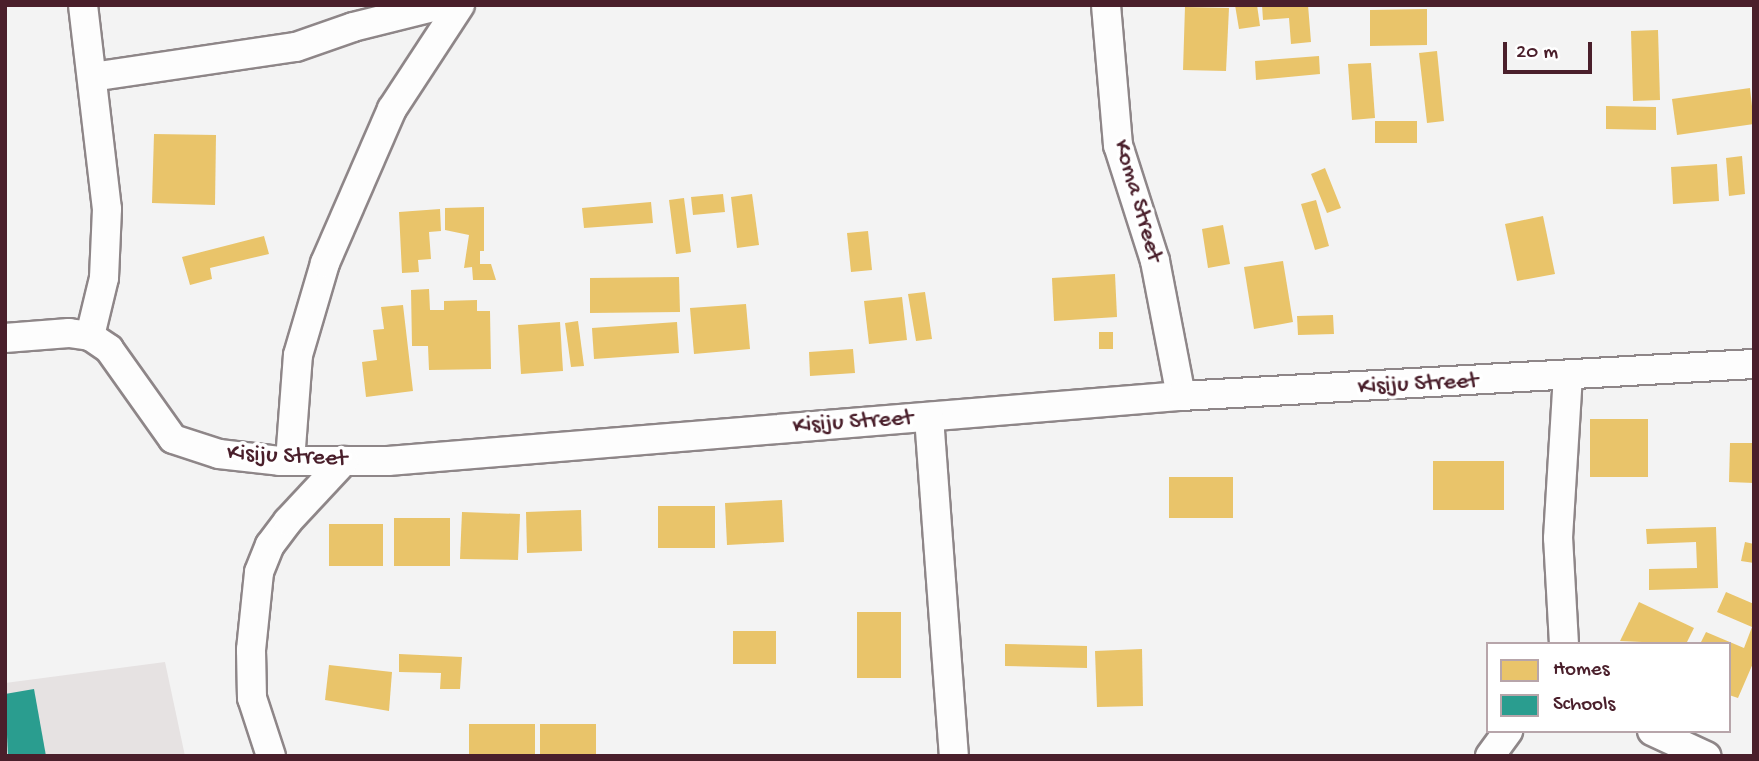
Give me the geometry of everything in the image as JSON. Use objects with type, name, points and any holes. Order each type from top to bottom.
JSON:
[{"type":"street","points":[[5,338],[69,333],[90,336],[104,278],[107,209],[83,5]]},
{"type":"street","points":[[92,77],[296,47],[353,26],[441,5]]},
{"type":"street","points":[[290,461],[298,355],[325,263],[393,109],[460,5]]},
{"type":"street","name":"Koma Street","points":[[1105,5],[1118,145],[1155,261],[1181,396]]},
{"type":"street","name":"Kisiju Street","points":[[90,336],[109,349],[173,439],[219,454],[290,461],[344,461],[1181,396],[1754,364]]},
{"type":"street","points":[[1564,642],[1558,538],[1568,376]]},
{"type":"street","points":[[929,417],[954,756]]},
{"type":"street","points":[[271,756],[252,698],[251,650],[259,572],[270,545],[288,521],[344,461]]},
{"type":"street","points":[[1490,756],[1507,733]]},
{"type":"street","points":[[1656,733],[1706,756]]},
{"type":"shaded area","points":[[165,662],[185,756],[5,756],[5,683]]},
{"type":"building: Homes","points":[[1235,5],[1257,5],[1260,26],[1239,29]]},
{"type":"building: Homes","points":[[1262,5],[1308,5],[1311,42],[1291,44],[1289,18],[1263,20]]},
{"type":"building: Homes","points":[[1185,7],[1229,8],[1226,71],[1183,70]]},
{"type":"building: Homes","points":[[1427,9],[1427,45],[1370,46],[1370,10]]},
{"type":"building: Homes","points":[[1658,30],[1660,100],[1633,101],[1631,31]]},
{"type":"building: Homes","points":[[1437,51],[1444,121],[1427,123],[1419,53]]},
{"type":"building: Homes","points":[[1319,56],[1320,74],[1256,80],[1255,61]]},
{"type":"building: Homes","points":[[1371,63],[1375,118],[1352,120],[1348,64]]},
{"type":"building: Homes","points":[[1750,88],[1754,124],[1677,135],[1672,99]]},
{"type":"building: Homes","points":[[1606,106],[1656,107],[1656,130],[1606,129]]},
{"type":"building: Homes","points":[[1375,121],[1417,121],[1417,143],[1375,143]]},
{"type":"building: Homes","points":[[154,134],[216,135],[215,205],[152,203]]},
{"type":"building: Homes","points":[[1742,156],[1745,194],[1729,196],[1726,158]]},
{"type":"building: Homes","points":[[1717,164],[1719,201],[1673,204],[1671,167]]},
{"type":"building: Homes","points":[[1325,168],[1341,208],[1327,213],[1311,174]]},
{"type":"building: Homes","points":[[723,194],[725,212],[693,215],[691,197]]},
{"type":"building: Homes","points":[[752,194],[759,245],[737,248],[731,197]]},
{"type":"building: Homes","points":[[684,198],[691,252],[676,254],[669,200]]},
{"type":"building: Homes","points":[[1316,200],[1329,246],[1315,250],[1301,204]]},
{"type":"building: Homes","points":[[651,202],[653,223],[584,228],[582,208]]},
{"type":"building: Homes","points":[[484,207],[484,251],[480,251],[480,264],[491,264],[496,280],[473,280],[472,267],[464,268],[469,235],[445,230],[445,208]]},
{"type":"building: Homes","points":[[440,209],[441,231],[429,232],[431,259],[418,260],[419,272],[402,273],[399,212]]},
{"type":"building: Homes","points":[[1543,216],[1555,274],[1517,281],[1505,224]]},
{"type":"building: Homes","points":[[1223,225],[1230,264],[1208,268],[1202,229]]},
{"type":"building: Homes","points":[[868,231],[872,270],[851,272],[847,233]]},
{"type":"building: Homes","points":[[264,236],[269,254],[210,268],[212,279],[190,285],[182,257]]},
{"type":"building: Homes","points":[[1283,261],[1293,322],[1254,329],[1244,267]]},
{"type":"building: Homes","points":[[1115,274],[1117,317],[1054,321],[1052,278]]},
{"type":"building: Homes","points":[[679,277],[680,312],[590,313],[590,278]]},
{"type":"building: Homes","points":[[429,289],[430,310],[444,310],[444,301],[477,300],[477,311],[490,311],[491,369],[429,370],[428,346],[412,346],[411,290]]},
{"type":"building: Homes","points":[[925,292],[932,339],[916,341],[908,294]]},
{"type":"building: Homes","points":[[902,297],[907,340],[869,344],[864,301]]},
{"type":"building: Homes","points":[[746,304],[750,349],[694,354],[690,308]]},
{"type":"building: Homes","points":[[403,305],[413,391],[366,397],[362,362],[377,360],[373,330],[384,329],[381,307]]},
{"type":"building: Homes","points":[[1333,315],[1334,334],[1298,335],[1297,316]]},
{"type":"building: Homes","points":[[578,321],[584,366],[571,367],[565,323]]},
{"type":"building: Homes","points":[[560,322],[563,371],[521,374],[518,325]]},
{"type":"building: Homes","points":[[677,322],[679,353],[594,359],[592,328]]},
{"type":"building: Homes","points":[[1099,332],[1113,332],[1113,349],[1099,349]]},
{"type":"building: Homes","points":[[853,349],[855,373],[810,376],[809,352]]},
{"type":"building: Homes","points":[[1590,419],[1648,419],[1648,477],[1590,477]]},
{"type":"building: Homes","points":[[1730,443],[1754,443],[1754,483],[1729,482]]},
{"type":"building: Homes","points":[[1433,461],[1504,461],[1504,510],[1433,510]]},
{"type":"building: Homes","points":[[1169,477],[1233,477],[1233,518],[1169,518]]},
{"type":"building: Homes","points":[[782,500],[784,542],[727,545],[725,503]]},
{"type":"building: Homes","points":[[658,506],[715,506],[715,548],[658,548]]},
{"type":"building: Homes","points":[[581,510],[582,551],[527,553],[526,512]]},
{"type":"building: Homes","points":[[462,512],[520,514],[518,560],[460,559]]},
{"type":"building: Homes","points":[[394,518],[450,518],[450,566],[394,566]]},
{"type":"building: Homes","points":[[329,524],[383,524],[383,566],[329,566]]},
{"type":"building: Homes","points":[[1716,527],[1718,588],[1649,590],[1649,569],[1697,568],[1696,542],[1647,544],[1646,529]]},
{"type":"building: Homes","points":[[1745,542],[1754,544],[1754,563],[1741,561]]},
{"type":"building: Homes","points":[[1726,592],[1754,604],[1754,661],[1738,698],[1731,696],[1731,643],[1744,648],[1752,627],[1717,612]]},
{"type":"building: Homes","points":[[1639,602],[1694,628],[1687,642],[1620,641]]},
{"type":"building: Homes","points":[[857,612],[901,612],[901,678],[857,678]]},
{"type":"building: Homes","points":[[733,631],[776,631],[776,664],[733,664]]},
{"type":"building: Homes","points":[[1706,632],[1730,642],[1701,642]]},
{"type":"building: Homes","points":[[1005,644],[1087,646],[1087,668],[1005,666]]},
{"type":"building: Homes","points":[[1142,649],[1143,706],[1097,707],[1095,651]]},
{"type":"building: Homes","points":[[399,654],[462,657],[460,689],[440,689],[441,673],[399,672]]},
{"type":"building: Homes","points":[[329,665],[392,672],[389,711],[325,700]]},
{"type":"building: Homes","points":[[469,724],[535,724],[535,756],[469,756]]},
{"type":"building: Homes","points":[[540,724],[596,724],[596,756],[540,756]]},
{"type":"building: Schools","points":[[34,689],[46,756],[8,756],[5,694]]}]
